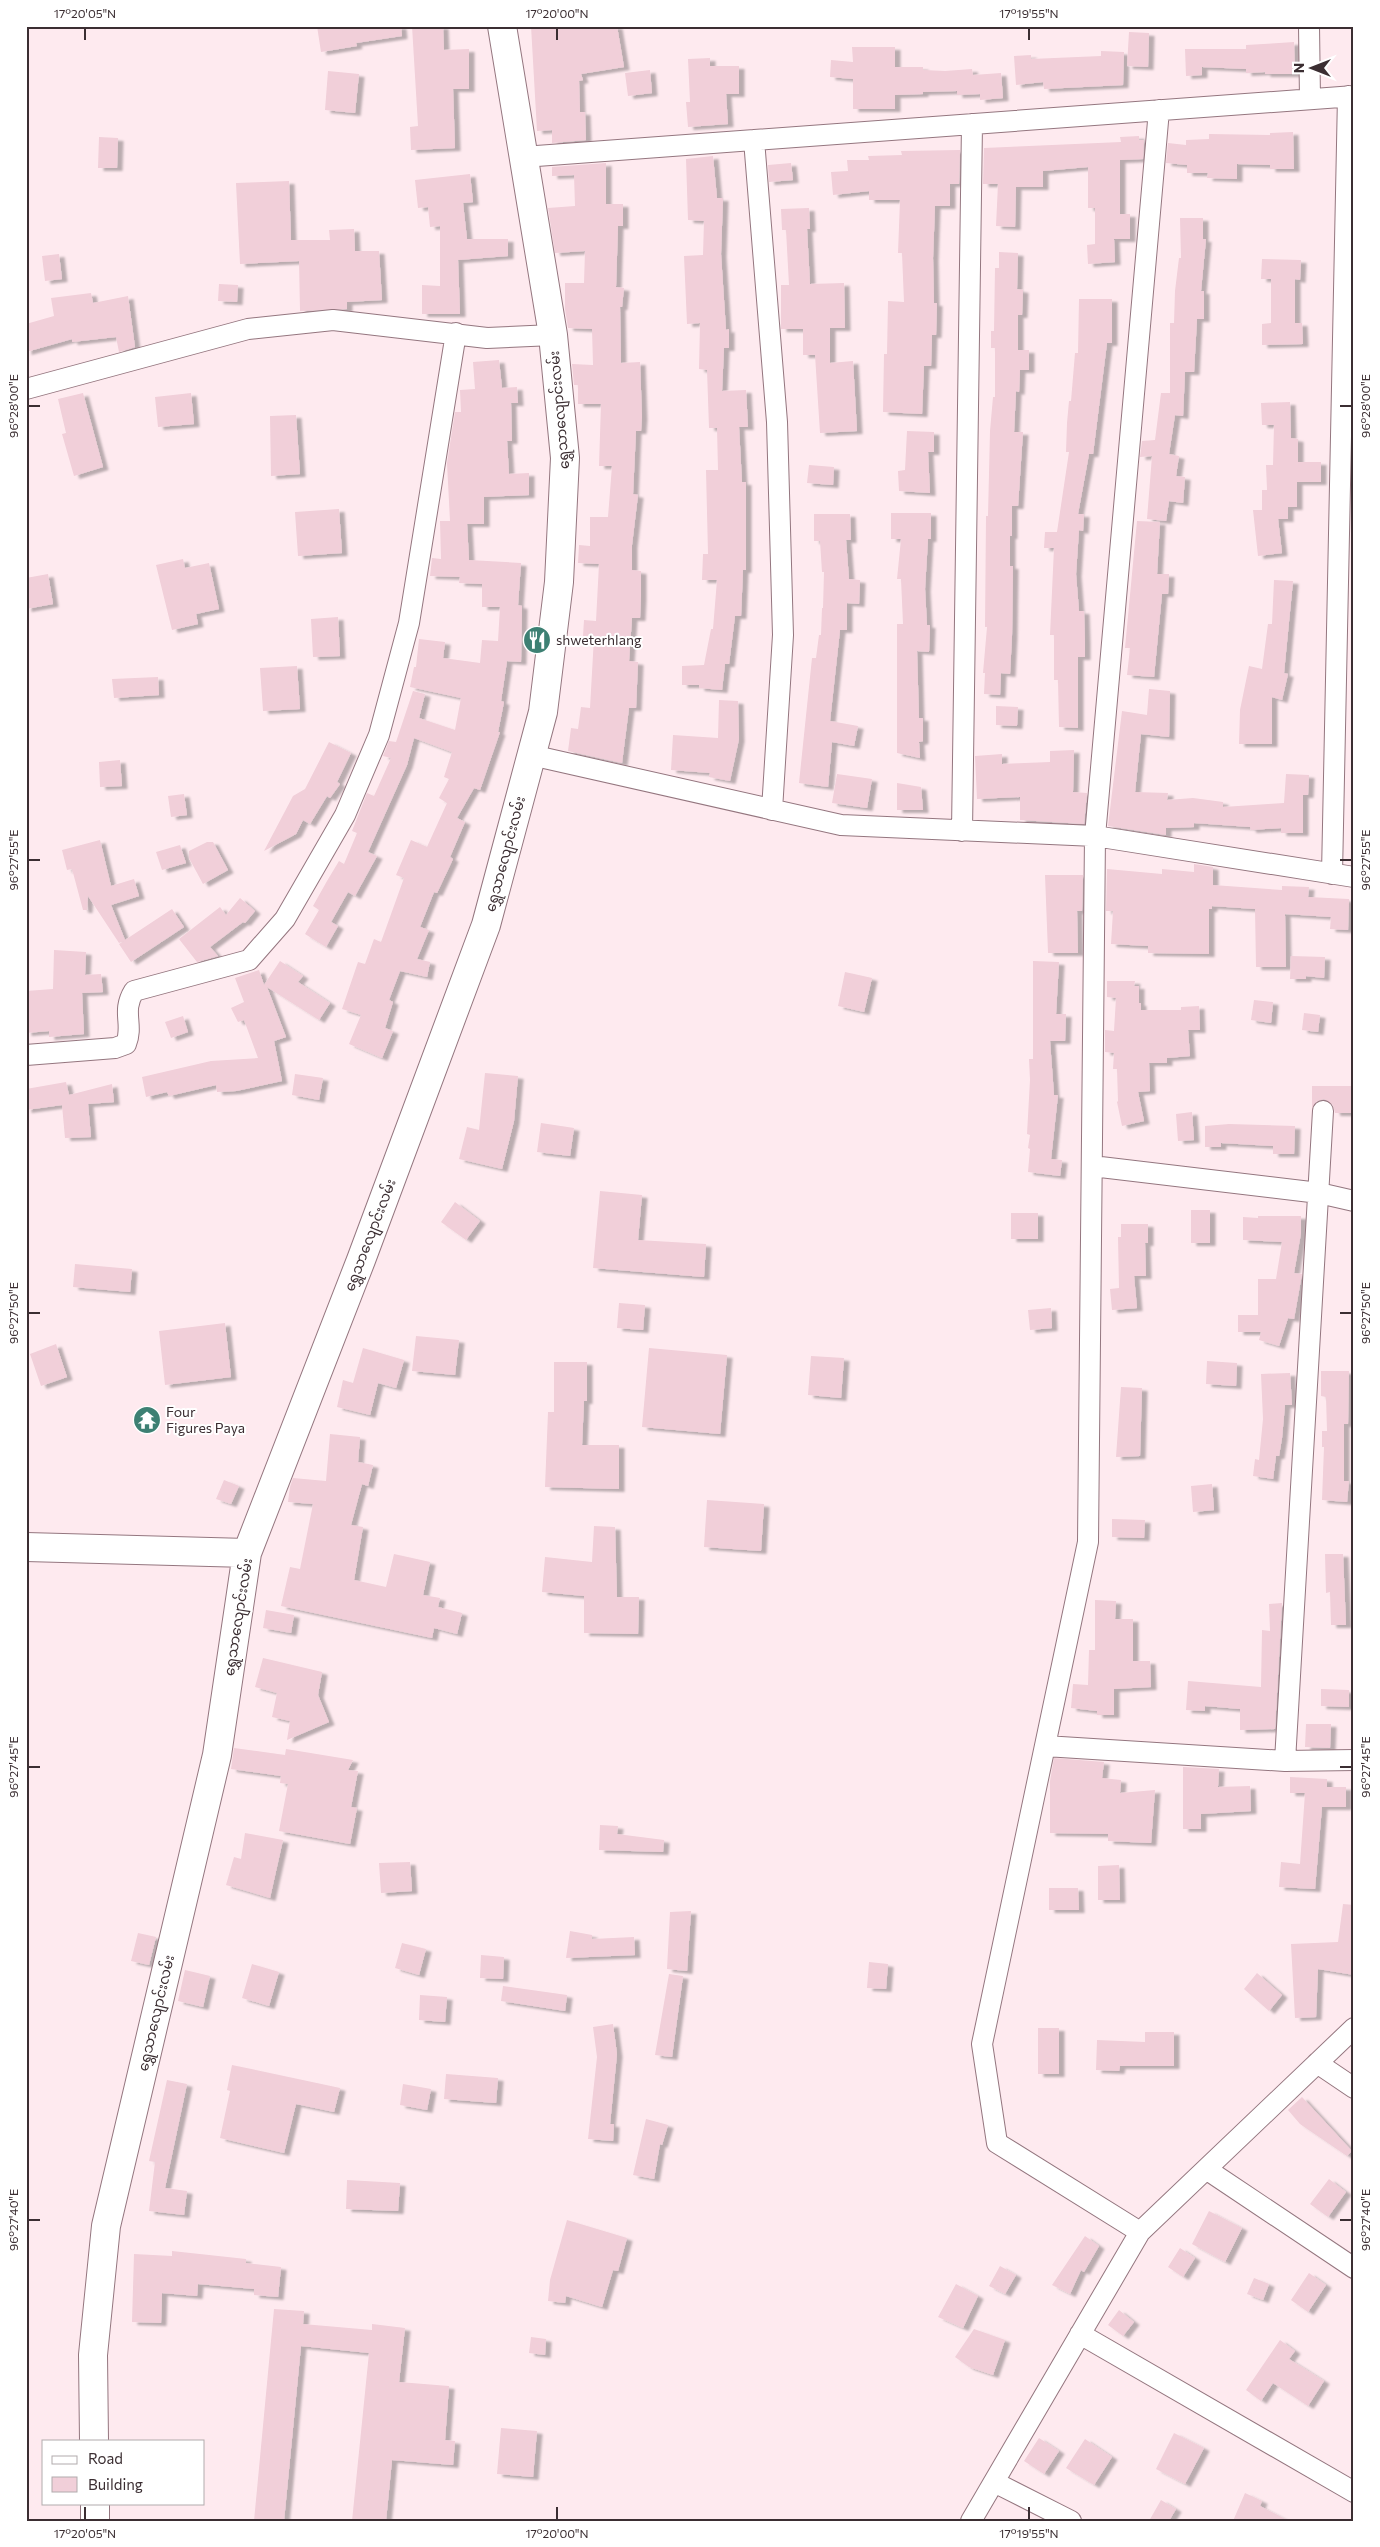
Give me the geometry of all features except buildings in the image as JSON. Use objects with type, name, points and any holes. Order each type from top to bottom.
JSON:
[{"type":"street","name":"ရွှေသာလျောင်းလမ်း","points":[[94,2440],[93,2355],[106,2226],[217,1754],[248,1553],[486,925],[543,712],[560,582],[565,458],[553,335],[502,26]]},
{"type":"street","points":[[1309,26],[1310,99]]},
{"type":"street","points":[[523,157],[1351,96],[1332,874]]},
{"type":"street","points":[[1140,2232],[997,2143],[982,2044],[1088,1542],[1094,836],[1159,110]]},
{"type":"street","points":[[962,831],[972,124]]},
{"type":"street","points":[[754,140],[777,422],[784,635],[772,810]]},
{"type":"street","points":[[26,389],[248,329],[333,320],[487,338],[553,335]]},
{"type":"street","points":[[26,1055],[115,1048],[126,1044],[130,1036],[128,1002],[134,991],[249,960],[285,919],[345,815],[379,735],[409,623],[456,333]]},
{"type":"street","points":[[531,755],[841,825],[1094,836],[1354,876]]},
{"type":"street","points":[[1285,1761],[1323,1111]]},
{"type":"street","points":[[1092,1166],[1318,1193],[1354,1201]]},
{"type":"street","points":[[26,1547],[248,1553]]},
{"type":"street","points":[[1045,1746],[1285,1761],[1354,1760]]},
{"type":"street","points":[[971,2521],[1140,2232],[1354,2028]]},
{"type":"street","points":[[1317,2063],[1354,2088]]},
{"type":"street","points":[[1206,2169],[1354,2268]]},
{"type":"street","points":[[1080,2334],[1354,2492]]},
{"type":"street","points":[[994,2482],[1071,2521]]},
{"type":"street","points":[[95,2504],[95,2521]]},
{"type":"place","name":"shweterhlang","points":[[537,640]]},
{"type":"place","name":"Four Figures Paya","points":[[147,1420]]}]
